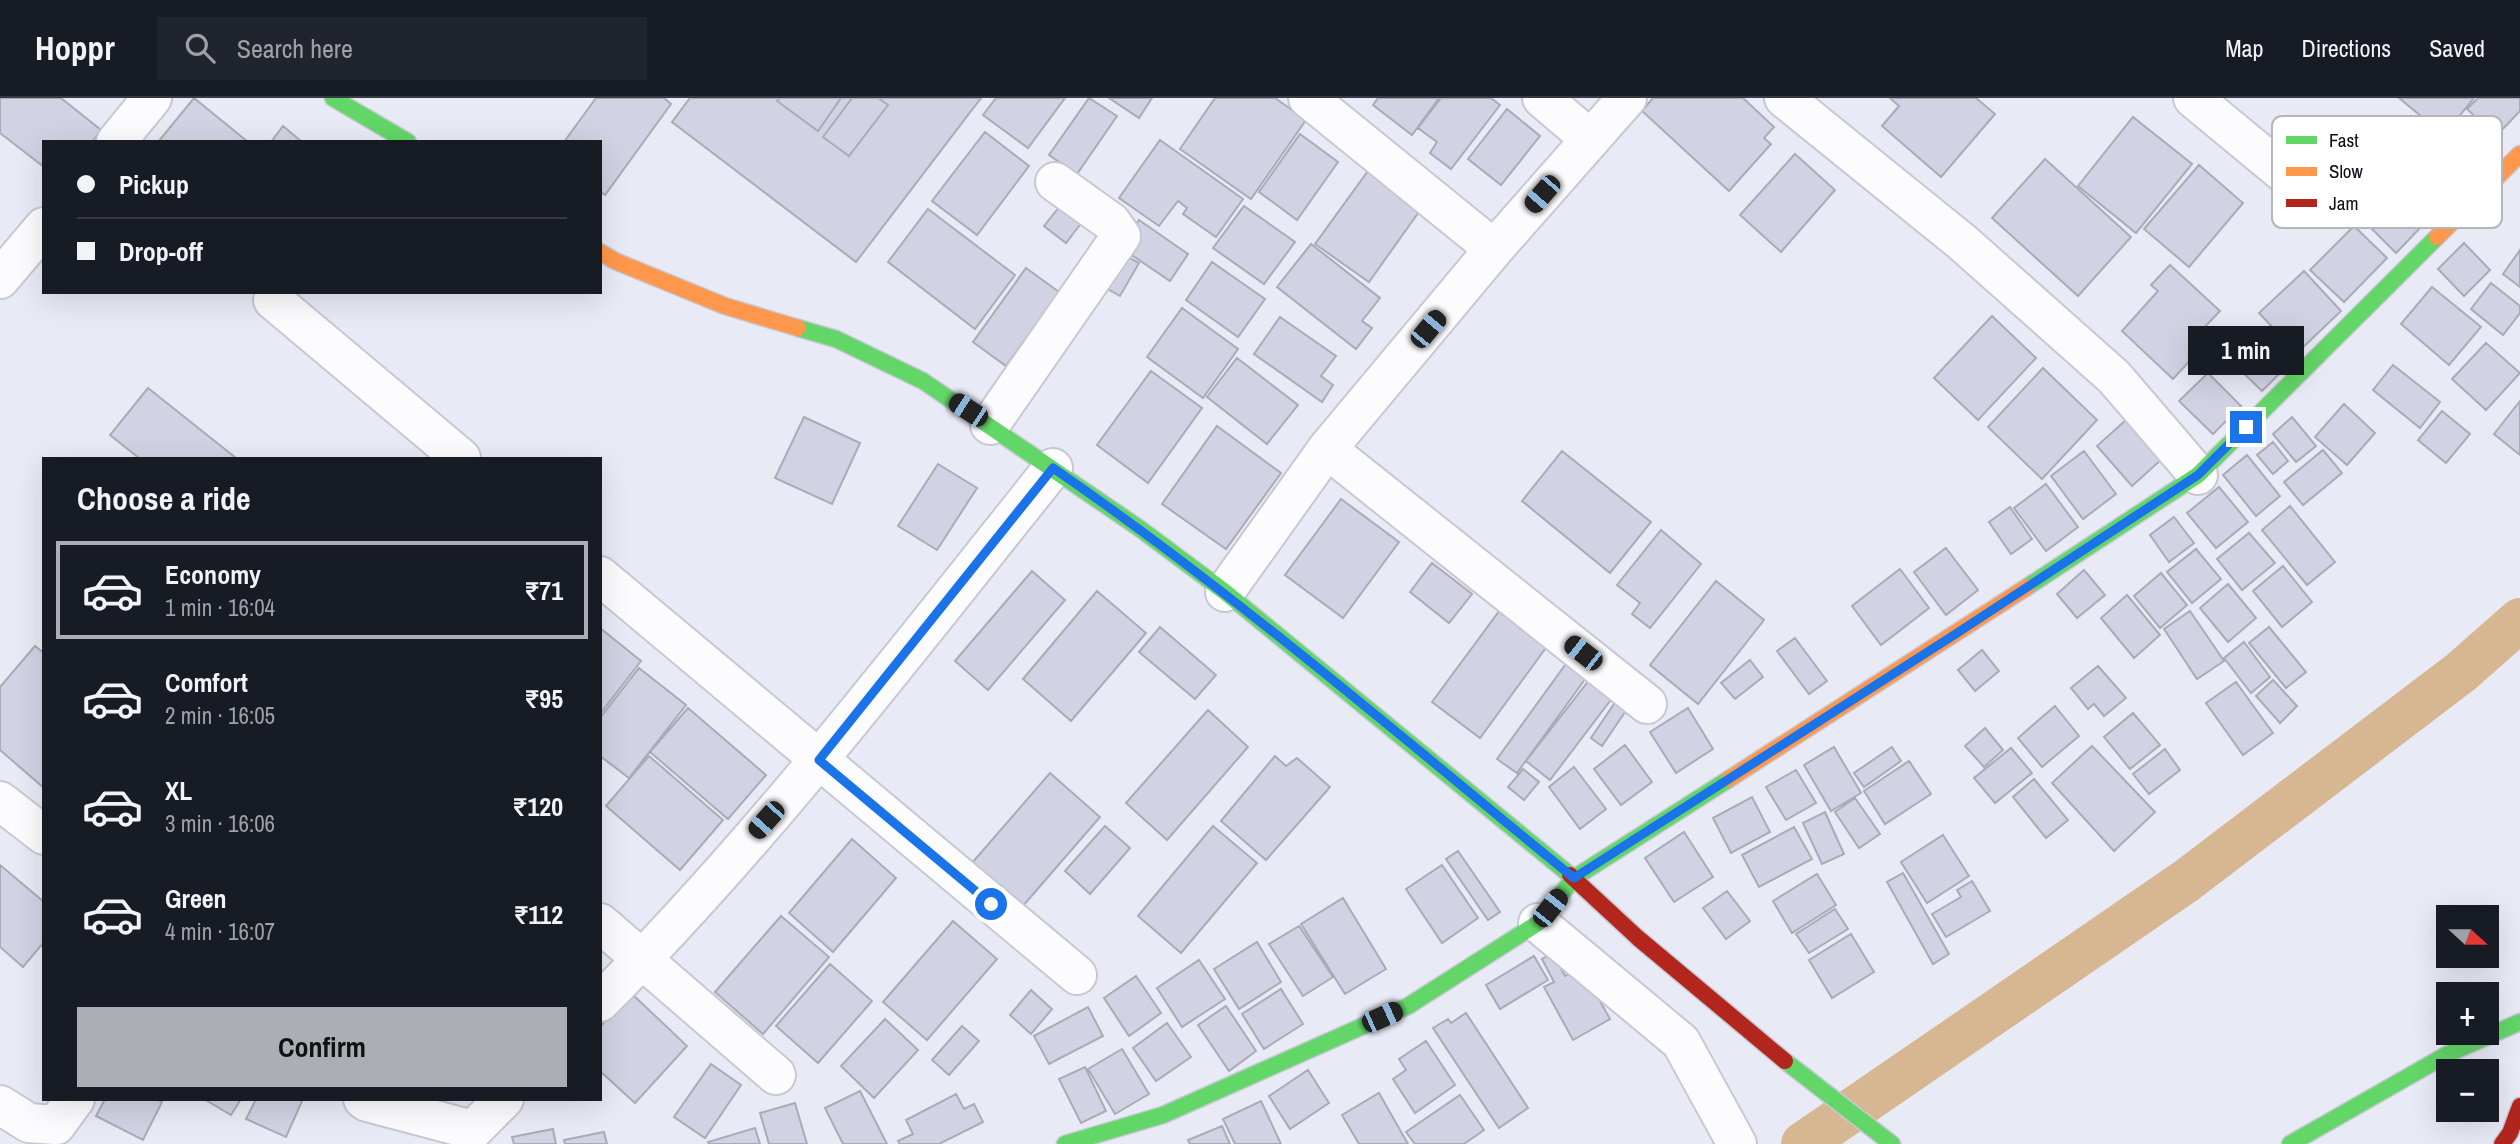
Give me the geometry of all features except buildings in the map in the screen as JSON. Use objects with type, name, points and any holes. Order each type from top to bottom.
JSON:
[{"type":"main road","points":[[333,98],[405,140]]},
{"type":"main road","points":[[2502,172],[2520,154]]},
{"type":"main road","points":[[1065,1144],[1163,1115],[1408,1006],[1538,923],[1574,878],[2198,475],[2446,228]]},
{"type":"main road","points":[[602,254],[725,306],[836,339],[923,381],[1053,468],[1225,592],[1574,878],[1638,938],[1768,1048],[1892,1144]]},
{"type":"main road","points":[[2290,1144],[2448,1054],[2520,1022]]},
{"type":"main road","points":[[2502,1144],[2510,1133],[2520,1106]]},
{"type":"street","points":[[118,140],[152,98]]},
{"type":"street","points":[[1308,98],[1494,249]]},
{"type":"street","points":[[1542,98],[1590,139]]},
{"type":"street","points":[[1225,592],[1327,449],[1494,249],[1627,98]]},
{"type":"street","points":[[1783,98],[1962,242],[2114,376],[2198,475]]},
{"type":"street","points":[[2193,98],[2272,163]]},
{"type":"street","points":[[990,425],[1121,236],[1111,222],[1055,182]]},
{"type":"street","points":[[0,279],[42,229]]},
{"type":"street","points":[[273,300],[460,457]]},
{"type":"street","points":[[1327,449],[1647,704]]},
{"type":"street","points":[[602,1000],[643,960],[819,760],[1053,468]]},
{"type":"street","points":[[602,578],[1077,975]]},
{"type":"street","points":[[0,801],[42,833]]},
{"type":"street","points":[[1538,923],[1681,1042],[1737,1144]]},
{"type":"street","points":[[602,925],[776,1075]]},
{"type":"street","points":[[0,1105],[29,1123],[56,1125],[74,1101]]},
{"type":"street","points":[[366,1101],[473,1130],[502,1101]]},
{"type":"waterway","points":[[1803,1144],[2186,881],[2461,672],[2520,620]]},
{"type":"traffic: fast","points":[[333,98],[405,140]]},
{"type":"traffic: fast","points":[[2027,587],[2198,475],[2437,237]]},
{"type":"traffic: fast","points":[[798,328],[836,339],[923,381],[1139,528],[1225,592],[1570,875]]},
{"type":"traffic: fast","points":[[1065,1144],[1163,1115],[1408,1006],[1538,923],[1574,878],[1729,779]]},
{"type":"traffic: fast","points":[[2290,1144],[2448,1054],[2520,1022]]},
{"type":"traffic: fast","points":[[1785,1061],[1892,1144]]},
{"type":"traffic: slow","points":[[2502,172],[2520,154]]},
{"type":"traffic: slow","points":[[2437,237],[2446,228]]},
{"type":"traffic: slow","points":[[602,253],[725,306],[798,328]]},
{"type":"traffic: slow","points":[[1729,779],[2027,587]]},
{"type":"traffic: jam","points":[[1570,875],[1638,938],[1785,1061]]},
{"type":"traffic: jam","points":[[2502,1144],[2510,1133],[2520,1106]]},
{"type":"route","points":[[991,904],[819,760],[1053,468],[1225,592],[1574,878],[2198,475],[2246,427]]}]
